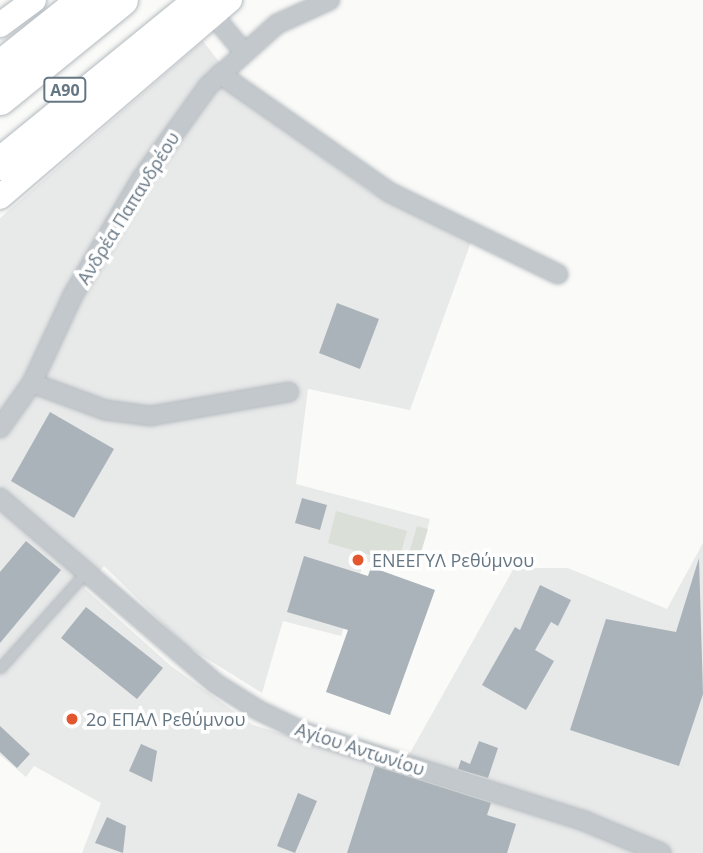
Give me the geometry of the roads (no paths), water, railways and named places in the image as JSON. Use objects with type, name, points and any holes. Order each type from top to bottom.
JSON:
[{"type":"highway","points":[[0,67],[84,0]]},
{"type":"highway","name":"Α90","points":[[0,99],[122,0]]},
{"type":"highway","name":"Α90","points":[[0,142],[175,0]]},
{"type":"highway","points":[[0,164],[215,5]]},
{"type":"street","points":[[0,25],[34,0]]},
{"type":"street","name":"Ανδρέα Παπανδρέου","points":[[0,428],[33,383],[73,295],[142,178],[220,74],[243,51],[278,24],[330,0]]},
{"type":"street","points":[[0,197],[215,5],[243,51]]},
{"type":"street","points":[[220,74],[389,192],[558,274]]},
{"type":"street","points":[[33,383],[105,410],[150,416],[289,392]]},
{"type":"street","name":"Αγίου Αντωνίου","points":[[0,498],[215,683],[258,710],[304,733],[582,820],[661,853]]},
{"type":"lane","points":[[0,668],[85,573]]},
{"type":"place","name":"ΕΝΕΕΓΥΛ Ρεθύμνου","points":[[358,560]]},
{"type":"place","name":"2ο ΕΠΑΛ Ρεθύμνου","points":[[72,719]]}]
